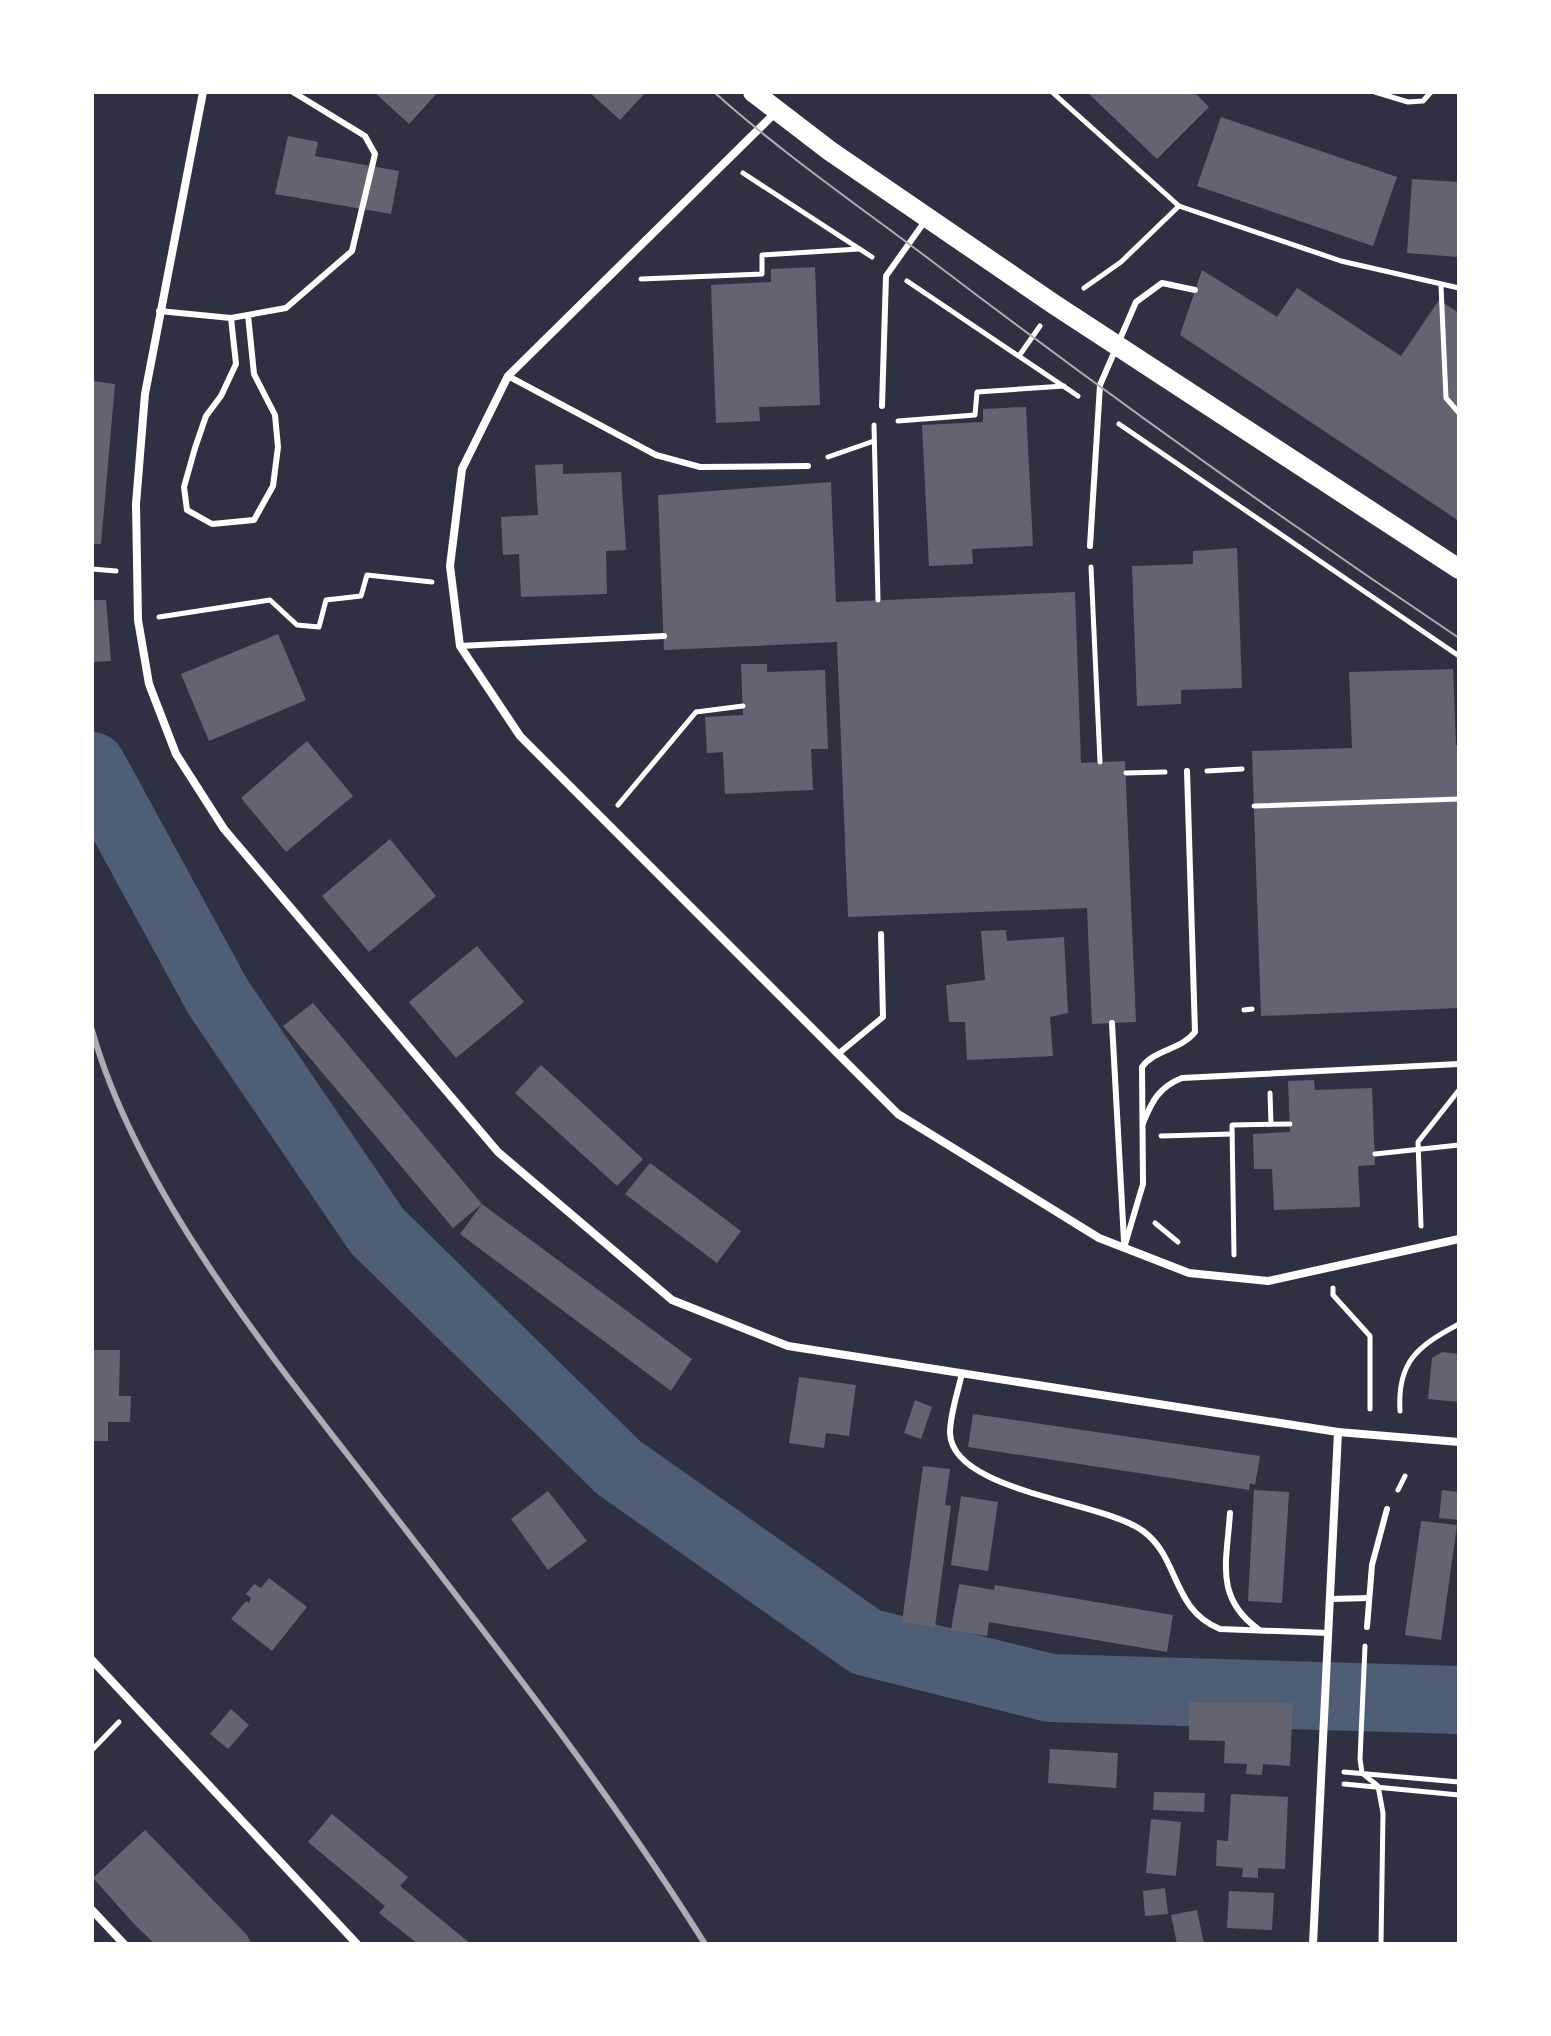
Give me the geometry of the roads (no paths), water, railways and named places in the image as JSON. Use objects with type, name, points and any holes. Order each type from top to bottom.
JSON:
[{"type":"main road","points":[[753,92],[776,112],[927,218],[1459,569]]},
{"type":"street","points":[[203,92],[145,394],[136,504],[138,620],[149,684],[176,754],[224,829],[498,1152],[672,1300],[788,1346],[1338,1432],[1459,1442]]},
{"type":"street","points":[[776,112],[508,376],[462,469],[450,566],[460,646],[520,736],[898,1114],[1099,1238],[1189,1273],[1268,1281],[1459,1239]]},
{"type":"street","points":[[1313,1944],[1338,1432]]},
{"type":"street","points":[[92,1660],[357,1944]]},
{"type":"street","points":[[92,1910],[124,1944]]},
{"type":"lane","points":[[159,311],[231,318],[286,308],[352,251],[375,154],[365,136],[293,92]]},
{"type":"lane","points":[[882,406],[886,276],[927,218]]},
{"type":"lane","points":[[1090,546],[1100,385],[1136,302],[1162,283],[1195,290]]},
{"type":"lane","points":[[231,318],[236,364],[221,396],[206,416],[184,487],[187,510],[212,524],[254,520],[273,486],[278,447],[275,415],[254,374],[248,315]]},
{"type":"lane","points":[[508,376],[656,455],[700,467],[808,466]]},
{"type":"lane","points":[[460,646],[664,636]]},
{"type":"lane","points":[[1124,1248],[1143,1184],[1142,1067],[1149,1058],[1177,1047],[1195,1032],[1187,771]]},
{"type":"lane","points":[[838,1054],[883,1017],[881,934]]},
{"type":"lane","points":[[1112,1023],[1124,1248]]},
{"type":"lane","points":[[1143,1125],[1156,1095],[1167,1083],[1182,1078],[1459,1064]]},
{"type":"lane","points":[[962,1373],[950,1434],[956,1452],[973,1469],[1005,1485],[1113,1514],[1145,1532],[1163,1555],[1187,1605],[1203,1622],[1220,1629],[1329,1633]]},
{"type":"lane","points":[[1367,1627],[1372,1565],[1387,1509]]},
{"type":"lane","points":[[1230,1513],[1226,1576],[1229,1597],[1240,1616],[1258,1629]]},
{"type":"lane","points":[[1331,1599],[1369,1598]]},
{"type":"waterway","points":[[92,766],[218,997],[377,1231],[618,1467],[866,1642],[1050,1688],[1459,1700]]},
{"type":"tram line","points":[[714,92],[794,158],[1128,407],[1459,638]]},
{"type":"railway","points":[[92,1030],[113,1090],[140,1150],[172,1209],[209,1267],[289,1378],[584,1766],[705,1944]]}]
